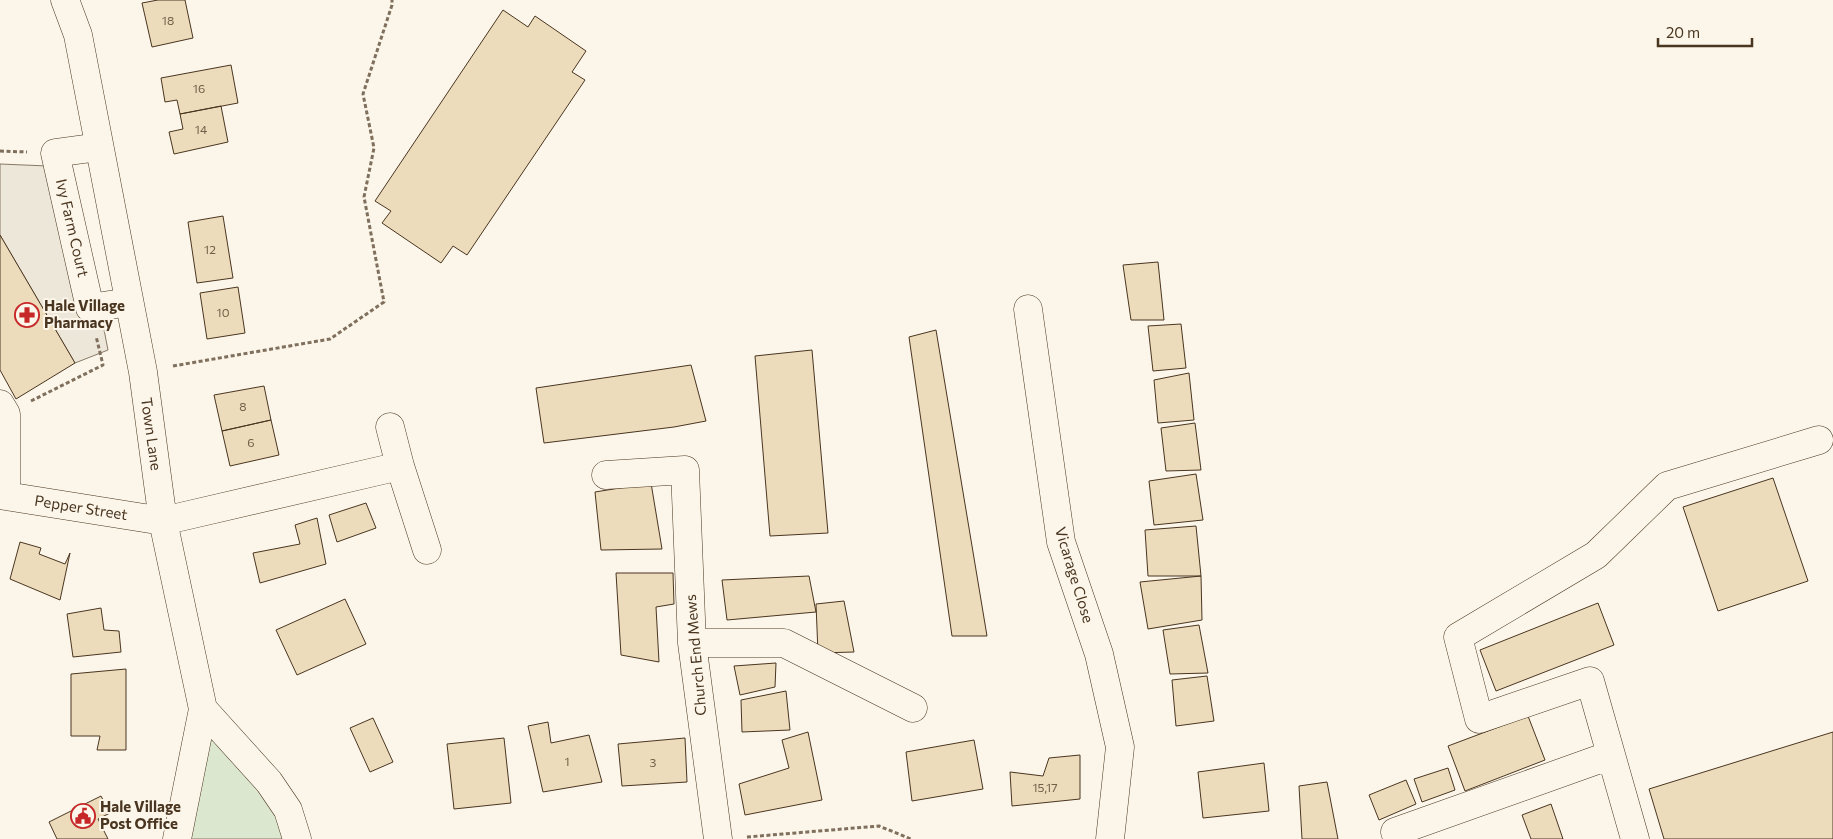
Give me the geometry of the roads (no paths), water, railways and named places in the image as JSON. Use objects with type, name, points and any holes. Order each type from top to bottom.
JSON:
[{"type":"street","name":"Town Lane","points":[[65,0],[78,35],[142,372],[163,521],[203,709]]},
{"type":"street","name":"Ivy Farm Court","points":[[99,147],[55,153],[90,308],[129,302]]},
{"type":"street","name":"Vicarage Close","points":[[1028,309],[1061,542],[1099,654],[1120,747],[1110,839]]},
{"type":"street","points":[[3,409],[3,496]]},
{"type":"street","points":[[390,427],[400,466],[427,550]]},
{"type":"street","points":[[1635,839],[1590,681],[1479,719],[1458,637],[1596,555],[1667,486],[1819,440]]},
{"type":"street","points":[[163,521],[400,466]]},
{"type":"street","name":"Church End Mews","points":[[606,475],[685,470],[692,642],[730,838]]},
{"type":"street","name":"Pepper Street","points":[[3,496],[163,521]]},
{"type":"street","points":[[692,642],[784,643],[913,708]]},
{"type":"street","points":[[177,839],[203,709]]},
{"type":"street","points":[[203,709],[269,782],[288,810],[297,839]]},
{"type":"street","points":[[1395,832],[1611,755]]},
{"type":"place","name":"Hale Village Pharmacy","points":[[27,315]]},
{"type":"place","name":"Hale Village Post Office","points":[[83,816]]}]
